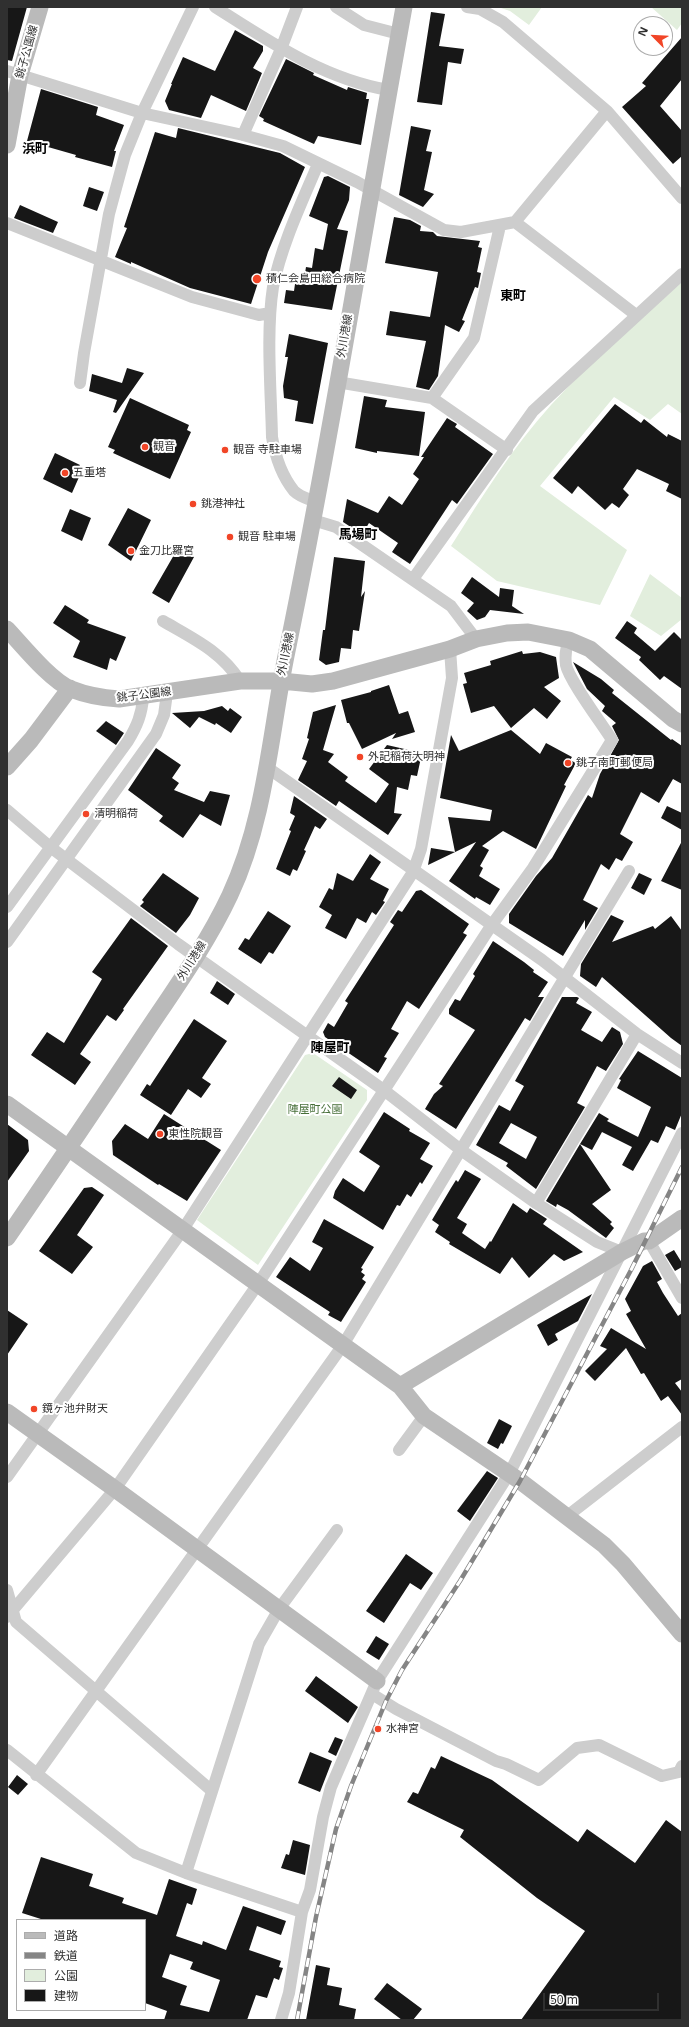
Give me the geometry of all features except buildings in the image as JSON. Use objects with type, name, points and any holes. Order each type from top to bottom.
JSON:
[{"type":"street","name":"銚子公園線","points":[[7,145],[13,73],[40,7]]},
{"type":"street","points":[[80,383],[109,214],[125,154],[142,113],[193,7]]},
{"type":"street","points":[[215,7],[281,49],[345,79],[389,90]]},
{"type":"street","points":[[243,135],[281,49],[297,7]]},
{"type":"street","points":[[336,7],[364,25],[399,34]]},
{"type":"street","name":"外川港線","points":[[7,1238],[69,1148],[195,957],[230,894],[246,856],[268,768],[281,680],[313,520],[404,7]]},
{"type":"street","points":[[467,7],[481,8],[503,22],[607,111],[682,198]]},
{"type":"street","points":[[13,73],[142,113],[243,135],[283,146],[371,190],[444,230],[451,232],[462,232],[515,222],[607,111]]},
{"type":"street","points":[[316,502],[302,497],[294,490],[278,462],[275,452],[272,437],[270,313],[274,286],[291,227],[318,164]]},
{"type":"street","points":[[515,222],[636,315]]},
{"type":"street","points":[[7,223],[192,297],[259,315],[270,313]]},
{"type":"street","points":[[432,398],[474,338],[500,226]]},
{"type":"street","points":[[413,579],[507,450],[533,411],[682,274]]},
{"type":"street","points":[[337,382],[432,398],[507,450]]},
{"type":"street","points":[[313,520],[336,527],[451,606],[476,640]]},
{"type":"street","points":[[163,620],[221,657],[230,666],[240,681]]},
{"type":"street","name":"銚子公園線","points":[[7,629],[49,673],[70,688],[102,698],[119,699],[144,697],[240,681],[281,680],[312,684],[333,681],[450,649],[476,640],[507,633],[528,632],[569,640],[590,649],[673,719],[682,724]]},
{"type":"street","points":[[10,1614],[115,1489],[258,1284],[491,926],[533,868],[612,740],[576,686],[566,666],[566,647],[569,640]]},
{"type":"street","points":[[7,1477],[182,1231],[413,872],[421,849],[452,678],[450,649]]},
{"type":"street","points":[[7,767],[31,740],[70,688]]},
{"type":"street","points":[[7,942],[156,734],[164,715],[167,693]]},
{"type":"street","points":[[7,907],[49,846],[135,729],[143,710],[144,697]]},
{"type":"street","points":[[268,768],[358,830],[413,872],[566,978],[637,1034],[682,1063]]},
{"type":"street","points":[[7,810],[49,846],[195,957],[385,1091],[461,1150],[536,1203],[597,1242],[622,1252]]},
{"type":"street","points":[[36,1775],[343,1345],[566,978],[629,871]]},
{"type":"street","points":[[536,1203],[637,1034]]},
{"type":"street","points":[[7,1104],[400,1386],[424,1416],[509,1474],[604,1545],[623,1564],[682,1634]]},
{"type":"street","points":[[281,2020],[288,1992],[302,1912],[310,1890],[322,1817],[332,1788],[375,1688],[509,1474],[682,1133]]},
{"type":"street","points":[[400,1386],[622,1252],[644,1241],[649,1241],[682,1218]]},
{"type":"street","points":[[649,1241],[682,1298]]},
{"type":"street","points":[[7,1412],[279,1609],[375,1688],[396,1709],[496,1761],[506,1764],[539,1780],[577,1748],[599,1745],[662,1776],[679,1772],[682,1766]]},
{"type":"street","points":[[399,1450],[424,1416]]},
{"type":"street","points":[[566,1517],[682,1427]]},
{"type":"street","points":[[186,1873],[259,1644],[279,1609],[337,1530]]},
{"type":"street","points":[[7,1590],[10,1614],[16,1622],[212,1791]]},
{"type":"street","points":[[7,1750],[36,1775],[136,1853],[186,1873],[302,1912]]},
{"type":"green space","points":[[498,7],[542,7],[529,25],[510,11]]},
{"type":"green space","points":[[651,7],[682,7],[682,23],[677,30],[673,26],[673,16],[661,16]]},
{"type":"green space","points":[[682,282],[682,414],[668,404],[650,420],[614,397],[540,486],[627,550],[600,605],[497,581],[451,546],[510,456],[551,405],[598,357]]},
{"type":"green space","points":[[650,574],[682,598],[682,619],[661,636],[630,616]]},
{"type":"green space","name":"陣屋町公園","points":[[313,1053],[367,1090],[367,1100],[258,1265],[197,1220],[305,1055]]},
{"type":"railway","points":[[297,2020],[316,1917],[336,1829],[351,1786],[386,1701],[402,1670],[460,1581],[520,1481],[631,1270],[682,1167]]},
{"type":"place","name":"積仁会島田総合病院","points":[[257,279]]},
{"type":"place","name":"観音","points":[[145,447]]},
{"type":"place","name":"観音 寺駐車場","points":[[225,450]]},
{"type":"place","name":"五重塔","points":[[65,473]]},
{"type":"place","name":"銚港神社","points":[[193,504]]},
{"type":"place","name":"観音 駐車場","points":[[230,537]]},
{"type":"place","name":"金刀比羅宮","points":[[131,551]]},
{"type":"place","name":"外記稲荷大明神","points":[[360,757]]},
{"type":"place","name":"銚子南町郵便局","points":[[568,763]]},
{"type":"place","name":"清明稲荷","points":[[86,814]]},
{"type":"place","name":"東性院観音","points":[[160,1134]]},
{"type":"place","name":"鏡ヶ池弁財天","points":[[34,1409]]},
{"type":"place","name":"水神宮","points":[[378,1729]]},
{"type":"district","name":"浜町","points":[[35,149]]},
{"type":"district","name":"東町","points":[[513,296]]},
{"type":"district","name":"馬場町","points":[[358,535]]},
{"type":"district","name":"陣屋町","points":[[330,1048]]}]
